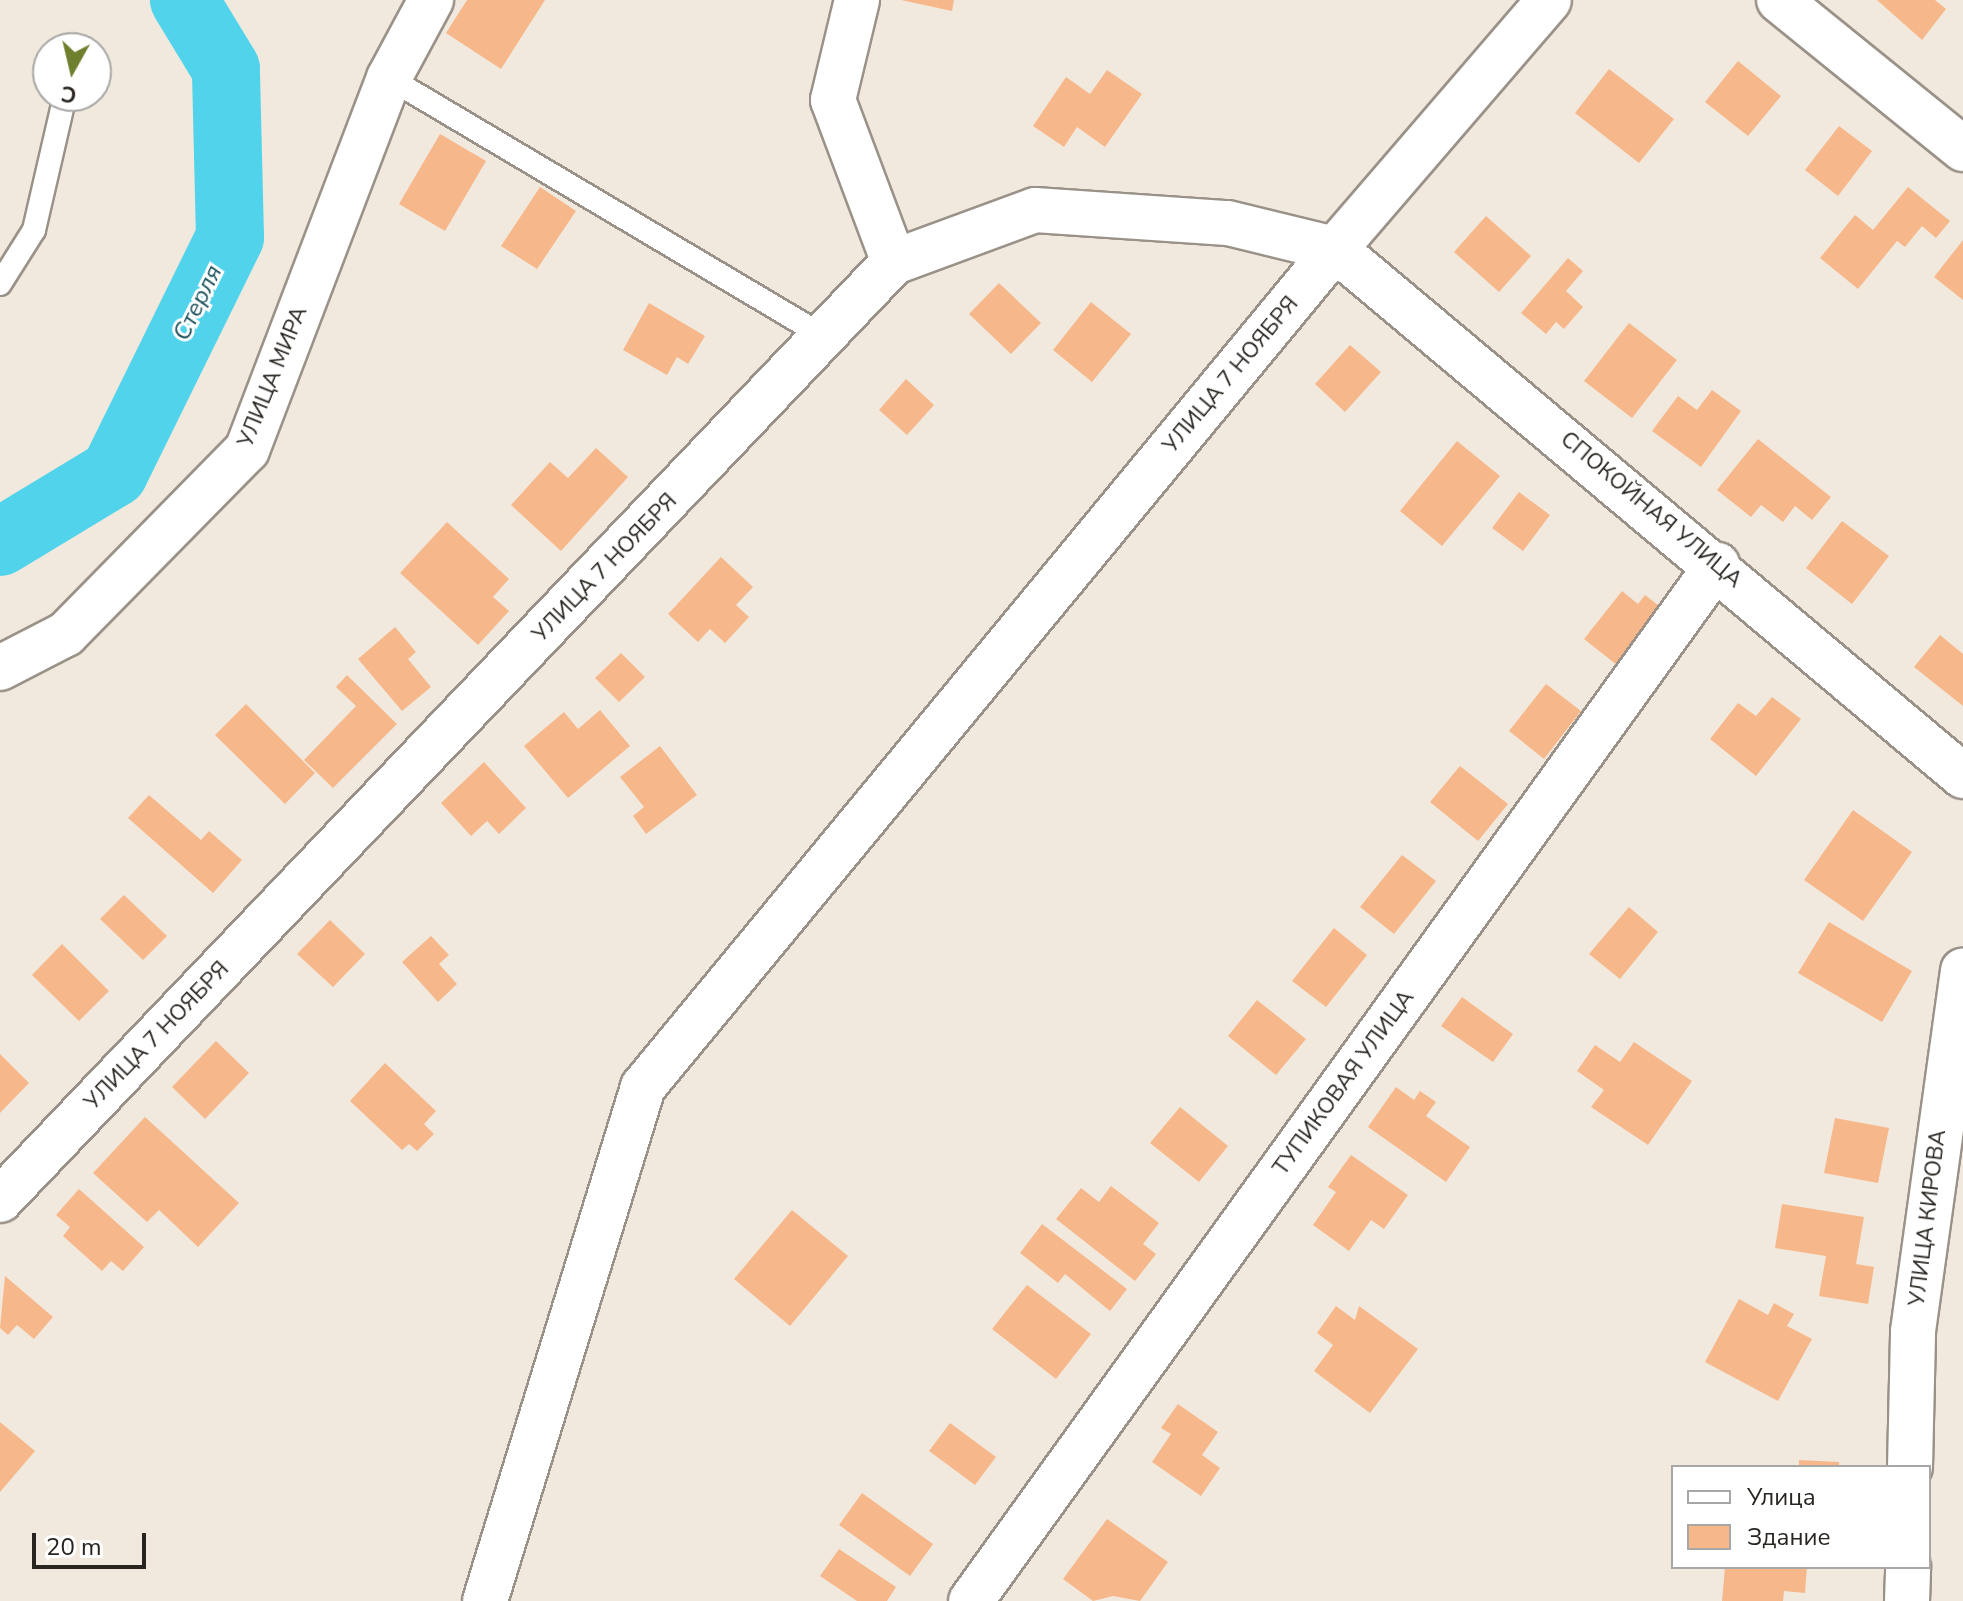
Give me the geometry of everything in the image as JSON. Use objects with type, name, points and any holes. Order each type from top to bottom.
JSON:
[{"type":"street","name":"УЛИЦА МИРА","points":[[0,668],[66,634],[247,450],[389,78],[431,0]]},
{"type":"street","points":[[857,0],[833,100],[894,262]]},
{"type":"street","name":"УЛИЦА 7 НОЯБРЯ","points":[[485,1601],[643,1087],[1335,249],[1549,0]]},
{"type":"street","points":[[1779,0],[1963,149]]},
{"type":"street","name":"УЛИЦА 7 НОЯБРЯ","points":[[0,1200],[894,262],[1035,210],[1228,223],[1335,249]]},
{"type":"street","name":"СПОКОЙНАЯ УЛИЦА","points":[[1335,249],[1717,565],[1963,776]]},
{"type":"street","name":"ТУПИКОВАЯ УЛИЦА","points":[[971,1601],[1717,565]]},
{"type":"street","name":"УЛИЦА КИРОВА","points":[[1910,1465],[1913,1331],[1963,970]]},
{"type":"street","points":[[1907,1601],[1908,1569]]},
{"type":"lane","points":[[389,78],[825,337]]},
{"type":"lane","points":[[0,284],[34,230],[61,112]]},
{"type":"building","points":[[467,0],[545,0],[501,69],[446,33]]},
{"type":"building","points":[[901,0],[954,0],[952,11]]},
{"type":"building","points":[[1877,0],[1935,0],[1946,9],[1922,40]]},
{"type":"building","points":[[1738,61],[1781,96],[1748,136],[1705,102]]},
{"type":"building","points":[[1609,69],[1674,119],[1639,163],[1575,113]]},
{"type":"building","points":[[1107,70],[1142,94],[1105,147],[1077,127],[1064,147],[1033,126],[1066,77],[1090,94]]},
{"type":"building","points":[[1839,126],[1872,151],[1838,196],[1805,170]]},
{"type":"building","points":[[440,134],[486,161],[445,231],[399,204]]},
{"type":"building","points":[[540,187],[576,211],[537,269],[501,246]]},
{"type":"building","points":[[1908,187],[1950,221],[1936,238],[1922,226],[1905,247],[1897,241],[1858,289],[1820,258],[1855,215],[1873,230]]},
{"type":"building","points":[[1486,216],[1531,256],[1499,292],[1454,252]]},
{"type":"building","points":[[1963,240],[1963,300],[1934,277]]},
{"type":"building","points":[[1568,258],[1583,271],[1566,291],[1583,307],[1564,329],[1556,322],[1546,334],[1521,313]]},
{"type":"building","points":[[999,283],[1041,323],[1011,354],[969,314]]},
{"type":"building","points":[[1091,302],[1131,334],[1092,382],[1053,350]]},
{"type":"building","points":[[649,303],[705,336],[688,364],[677,357],[667,375],[623,350]]},
{"type":"building","points":[[1629,323],[1677,360],[1632,418],[1584,381]]},
{"type":"building","points":[[1350,345],[1381,372],[1345,412],[1315,384]]},
{"type":"building","points":[[906,379],[934,405],[907,435],[879,410]]},
{"type":"building","points":[[1712,390],[1741,411],[1701,467],[1652,431],[1678,396],[1697,410]]},
{"type":"building","points":[[1758,439],[1831,497],[1812,520],[1795,506],[1783,522],[1761,505],[1751,517],[1717,490]]},
{"type":"building","points":[[1457,441],[1500,476],[1442,546],[1400,511]]},
{"type":"building","points":[[596,448],[628,477],[561,551],[511,505],[550,462],[568,478]]},
{"type":"building","points":[[1519,492],[1550,515],[1523,551],[1492,528]]},
{"type":"building","points":[[1842,521],[1889,556],[1852,604],[1806,568]]},
{"type":"building","points":[[447,522],[509,579],[493,597],[509,611],[478,645],[400,573]]},
{"type":"building","points":[[721,557],[753,587],[736,605],[749,617],[725,643],[710,629],[698,642],[668,614]]},
{"type":"building","points":[[1622,591],[1638,604],[1645,595],[1667,612],[1622,669],[1584,639]]},
{"type":"building","points":[[395,627],[416,652],[408,659],[431,687],[402,711],[358,659]]},
{"type":"building","points":[[1940,635],[1963,654],[1963,706],[1914,667]]},
{"type":"building","points":[[621,653],[645,677],[619,702],[595,678]]},
{"type":"building","points":[[347,675],[397,724],[333,788],[304,760],[356,706],[336,687]]},
{"type":"building","points":[[1546,684],[1581,711],[1544,759],[1509,731]]},
{"type":"building","points":[[1772,697],[1801,719],[1756,776],[1710,739],[1738,703],[1756,716]]},
{"type":"building","points":[[246,704],[315,773],[285,804],[215,735]]},
{"type":"building","points":[[600,710],[630,746],[568,798],[524,746],[564,712],[578,729]]},
{"type":"building","points":[[660,746],[697,795],[646,834],[633,816],[644,807],[620,777]]},
{"type":"building","points":[[484,762],[526,808],[499,834],[487,821],[471,836],[441,803]]},
{"type":"building","points":[[1460,766],[1508,804],[1478,841],[1430,802]]},
{"type":"building","points":[[149,795],[201,840],[209,831],[242,860],[213,893],[128,818]]},
{"type":"building","points":[[1853,810],[1912,852],[1863,921],[1804,880]]},
{"type":"building","points":[[1402,855],[1436,881],[1394,934],[1360,907]]},
{"type":"building","points":[[124,895],[167,936],[143,960],[100,919]]},
{"type":"building","points":[[1629,907],[1658,932],[1620,979],[1589,954]]},
{"type":"building","points":[[330,920],[365,954],[333,987],[297,954]]},
{"type":"building","points":[[1829,922],[1912,971],[1882,1022],[1798,973]]},
{"type":"building","points":[[1334,928],[1367,955],[1326,1007],[1292,981]]},
{"type":"building","points":[[431,936],[449,955],[439,964],[457,984],[438,1002],[402,962]]},
{"type":"building","points":[[62,944],[109,991],[79,1021],[32,975]]},
{"type":"building","points":[[1462,997],[1513,1034],[1493,1062],[1441,1026]]},
{"type":"building","points":[[1257,1000],[1306,1039],[1276,1075],[1228,1036]]},
{"type":"building","points":[[216,1041],[249,1073],[205,1119],[172,1087]]},
{"type":"building","points":[[1634,1042],[1692,1081],[1648,1145],[1591,1107],[1604,1090],[1577,1071],[1595,1045],[1620,1062]]},
{"type":"building","points":[[0,1054],[29,1083],[0,1113]]},
{"type":"building","points":[[385,1063],[436,1111],[424,1124],[434,1134],[417,1151],[409,1144],[402,1150],[350,1101]]},
{"type":"building","points":[[1396,1087],[1414,1100],[1420,1091],[1436,1102],[1426,1116],[1470,1147],[1446,1182],[1368,1127]]},
{"type":"building","points":[[1180,1107],[1228,1146],[1199,1182],[1150,1143]]},
{"type":"building","points":[[145,1117],[239,1203],[198,1247],[159,1210],[147,1222],[93,1173]]},
{"type":"building","points":[[1835,1118],[1889,1128],[1878,1183],[1824,1173]]},
{"type":"building","points":[[1351,1155],[1408,1195],[1384,1229],[1371,1220],[1349,1251],[1313,1225],[1336,1192],[1328,1187]]},
{"type":"building","points":[[1111,1186],[1159,1223],[1143,1244],[1156,1254],[1135,1281],[1056,1219],[1081,1188],[1099,1202]]},
{"type":"building","points":[[79,1189],[144,1247],[123,1271],[111,1261],[102,1271],[63,1236],[70,1227],[56,1215]]},
{"type":"building","points":[[1782,1204],[1864,1217],[1856,1264],[1874,1267],[1868,1304],[1819,1296],[1826,1256],[1775,1248]]},
{"type":"building","points":[[792,1210],[848,1256],[790,1326],[734,1279]]},
{"type":"building","points":[[1042,1224],[1127,1289],[1110,1311],[1065,1274],[1058,1283],[1020,1253]]},
{"type":"building","points":[[5,1276],[53,1317],[34,1339],[17,1325],[8,1335],[0,1328]]},
{"type":"building","points":[[1027,1285],[1091,1334],[1056,1379],[992,1329]]},
{"type":"building","points":[[1739,1299],[1768,1315],[1774,1303],[1794,1314],[1787,1326],[1812,1339],[1778,1401],[1705,1362]]},
{"type":"building","points":[[1336,1306],[1355,1320],[1359,1306],[1418,1349],[1370,1413],[1314,1371],[1333,1345],[1317,1333]]},
{"type":"building","points":[[1178,1404],[1218,1432],[1202,1455],[1220,1468],[1201,1496],[1152,1462],[1171,1434],[1161,1428]]},
{"type":"building","points":[[0,1422],[35,1451],[0,1492]]},
{"type":"building","points":[[950,1423],[996,1457],[975,1485],[929,1451]]},
{"type":"building","points":[[1799,1460],[1839,1462],[1839,1465],[1799,1465]]},
{"type":"building","points":[[862,1493],[933,1544],[910,1576],[839,1525]]},
{"type":"building","points":[[1107,1519],[1168,1562],[1140,1601],[1113,1596],[1093,1601],[1063,1579]]},
{"type":"building","points":[[839,1549],[896,1587],[887,1601],[857,1601],[820,1576]]},
{"type":"building","points":[[1725,1569],[1807,1569],[1805,1593],[1784,1591],[1783,1601],[1722,1601]]},
{"type":"waterway","name":"Стерля","points":[[0,542],[114,473],[230,237],[226,69],[184,0]]}]
